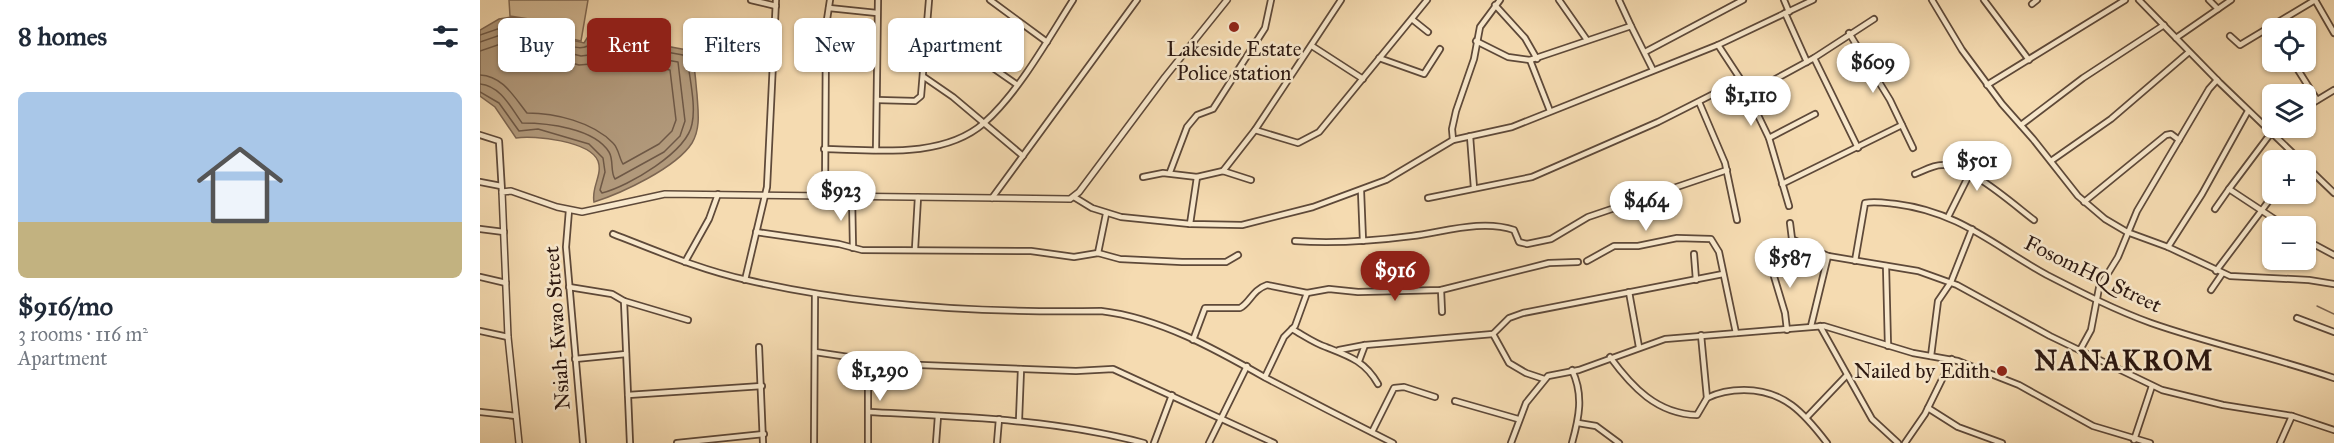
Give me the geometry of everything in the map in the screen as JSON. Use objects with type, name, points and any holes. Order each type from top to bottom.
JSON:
[{"type":"street","points":[[745,280],[765,196],[776,3],[751,0]]},
{"type":"street","points":[[825,196],[826,26],[830,0]]},
{"type":"street","points":[[876,150],[878,0]]},
{"type":"street","points":[[927,18],[929,0]]},
{"type":"street","points":[[990,0],[1047,42]]},
{"type":"street","points":[[825,149],[909,149],[948,142],[984,124],[1047,42],[1072,0]]},
{"type":"street","points":[[992,198],[1137,0]]},
{"type":"street","points":[[1074,197],[1227,0]]},
{"type":"street","points":[[1170,172],[1187,127],[1197,115],[1213,109],[1265,28],[1271,0]]},
{"type":"street","points":[[1255,130],[1292,142],[1305,141],[1319,132],[1413,20],[1427,0]]},
{"type":"street","points":[[1453,140],[1452,129],[1456,111],[1474,59],[1480,27],[1500,0]]},
{"type":"street","points":[[1559,0],[1587,40]]},
{"type":"street","points":[[1619,0],[1653,70]]},
{"type":"street","points":[[1645,52],[1735,2],[1743,0]]},
{"type":"street","points":[[1784,0],[1807,62]]},
{"type":"street","points":[[480,182],[569,210],[596,211],[639,198],[666,194],[1060,200],[1074,197],[1106,214],[1151,222],[1242,225],[1313,207],[1361,191],[1386,180],[1453,140],[1499,131],[1718,45],[1813,0]]},
{"type":"street","points":[[1932,0],[1987,86],[2084,202],[2104,219],[2127,232],[2168,247],[2222,274],[2334,284]]},
{"type":"street","points":[[1984,0],[2029,60]]},
{"type":"street","points":[[2032,4],[2037,0]]},
{"type":"street","points":[[1987,86],[2126,0]]},
{"type":"street","points":[[2139,0],[2262,123]]},
{"type":"street","points":[[2209,0],[2218,9]]},
{"type":"street","points":[[2176,38],[2231,0]]},
{"type":"street","points":[[2286,18],[2315,0],[2334,33]]},
{"type":"street","points":[[1223,171],[1255,130],[1312,46],[1338,1]]},
{"type":"street","points":[[1495,5],[1525,38],[1537,59]]},
{"type":"street","points":[[829,9],[877,13]]},
{"type":"street","points":[[1748,94],[1814,58],[1849,33],[1875,19]]},
{"type":"street","points":[[1413,20],[1428,32]]},
{"type":"street","points":[[2021,125],[2084,78],[2164,25]]},
{"type":"street","points":[[1476,41],[1508,57],[1530,60],[1630,26]]},
{"type":"street","points":[[1849,33],[1890,100],[1913,148]]},
{"type":"street","points":[[2230,36],[2240,45],[2262,33]]},
{"type":"street","points":[[1718,45],[1741,80],[1769,138],[1789,206]]},
{"type":"street","points":[[1312,46],[1363,79]]},
{"type":"street","points":[[1379,58],[1424,74],[1440,49]]},
{"type":"street","points":[[2051,161],[2111,119],[2189,52]]},
{"type":"street","points":[[1814,58],[1858,148]]},
{"type":"street","points":[[1530,60],[1550,111]]},
{"type":"street","points":[[877,100],[901,102],[918,99],[924,72]]},
{"type":"street","points":[[999,72],[1016,84]]},
{"type":"street","points":[[2300,72],[2317,100],[2334,90]]},
{"type":"street","points":[[924,77],[953,97],[1023,156]]},
{"type":"street","points":[[1428,198],[1532,177],[1659,122],[1741,80]]},
{"type":"street","points":[[2080,350],[2091,330],[2099,300],[2099,288],[2118,257],[2137,211],[2209,88],[2217,80]]},
{"type":"street","points":[[1699,102],[1727,170],[1737,220]]},
{"type":"street","points":[[2168,247],[2202,194],[2248,111]]},
{"type":"street","points":[[1769,138],[1815,114]]},
{"type":"street","points":[[1782,184],[1902,125]]},
{"type":"street","points":[[2084,202],[2166,135],[2171,134],[2179,140]]},
{"type":"street","points":[[480,135],[499,141],[508,337],[519,443]]},
{"type":"street","points":[[1470,136],[1474,188]]},
{"type":"street","points":[[2215,209],[2264,138]]},
{"type":"street","points":[[2278,138],[2290,150]]},
{"type":"street","points":[[1915,174],[1941,165],[1956,167],[2034,220]]},
{"type":"street","points":[[1296,241],[1363,241],[1457,228],[1505,227],[1515,232],[1519,242],[1536,242],[1556,237],[1588,217],[1727,170]]},
{"type":"street","points":[[1143,177],[1170,172],[1197,177],[1223,171],[1251,180]]},
{"type":"street","points":[[1948,217],[1970,175]]},
{"type":"street","points":[[2316,176],[2334,193]]},
{"type":"street","points":[[1190,224],[1197,177]]},
{"type":"street","points":[[2229,189],[2271,216]]},
{"type":"street","points":[[1361,191],[1363,241]]},
{"type":"street","points":[[685,262],[709,219],[718,194]]},
{"type":"street","points":[[852,196],[853,248]]},
{"type":"street","points":[[915,249],[918,197]]},
{"type":"street","name":"FosomHQ Street","points":[[1855,261],[1864,203],[1907,205],[1948,217],[1991,238],[2047,274],[2099,300],[2158,325],[2334,378]]},
{"type":"street","points":[[2216,271],[2266,204]]},
{"type":"street","name":"Nsiah-Kwao Street","points":[[569,210],[566,247],[583,443]]},
{"type":"street","points":[[1098,253],[1106,214]]},
{"type":"street","points":[[1790,223],[1792,238],[1828,256],[1918,271],[1951,282],[2050,336],[2152,386],[2223,405],[2292,416],[2334,430]]},
{"type":"street","points":[[480,229],[504,232]]},
{"type":"street","points":[[1931,356],[1938,301],[1951,282],[1972,230]]},
{"type":"street","points":[[756,232],[867,250],[1031,251],[1074,257],[1098,253],[1120,259],[1182,262],[1226,262],[1238,255]]},
{"type":"street","points":[[613,234],[685,262],[745,280],[815,294],[917,306],[1121,314],[1157,324],[1193,340],[1390,442]]},
{"type":"street","points":[[1587,261],[1614,246],[1638,246],[1677,238],[1712,239],[1716,245],[1736,333]]},
{"type":"street","points":[[2316,245],[2334,255]]},
{"type":"street","points":[[1767,252],[1785,313],[1787,330]]},
{"type":"street","points":[[1694,254],[1696,280]]},
{"type":"street","points":[[1811,326],[1828,256]]},
{"type":"street","points":[[1193,340],[1204,308],[1240,308],[1245,306],[1253,292],[1267,285],[1307,293],[1329,289],[1358,292],[1441,290],[1549,263],[1578,262]]},
{"type":"street","points":[[1886,266],[1888,346]]},
{"type":"street","points":[[1339,350],[1365,345],[1493,334],[1509,318],[1523,312],[1723,274]]},
{"type":"street","points":[[2211,290],[2222,274]]},
{"type":"street","points":[[480,277],[506,284]]},
{"type":"street","points":[[569,286],[612,294],[624,301],[688,320]]},
{"type":"street","points":[[1441,290],[1443,312]]},
{"type":"street","points":[[1629,291],[1639,347]]},
{"type":"street","points":[[1265,377],[1284,337],[1292,329],[1307,293]]},
{"type":"street","points":[[814,443],[815,294]]},
{"type":"street","points":[[624,301],[630,443]]},
{"type":"street","points":[[2297,318],[2334,332]]},
{"type":"street","points":[[1820,326],[1874,423],[1898,443]]},
{"type":"street","points":[[1493,334],[1509,363],[1526,373],[1544,379],[1654,341],[1820,326],[1888,346],[1952,359],[2019,386],[2093,426],[2150,443]]},
{"type":"street","points":[[1292,329],[1359,361],[1378,384]]},
{"type":"street","points":[[480,331],[508,337]]},
{"type":"street","points":[[1610,357],[1630,383],[1661,407],[1697,415],[1707,398],[1701,335]]},
{"type":"street","points":[[1359,361],[1365,345]]},
{"type":"street","points":[[759,347],[763,443]]},
{"type":"street","points":[[815,351],[895,364],[1021,369],[1113,369],[1274,443]]},
{"type":"street","points":[[575,359],[626,354]]},
{"type":"street","points":[[1905,443],[1928,408],[1952,359]]},
{"type":"street","points":[[868,360],[868,443]]},
{"type":"street","points":[[1209,443],[1247,366]]},
{"type":"street","points":[[1019,420],[1021,369]]},
{"type":"street","points":[[1572,370],[1579,391],[1578,423],[1572,443]]},
{"type":"street","points":[[1807,417],[1847,375]]},
{"type":"street","points":[[1510,443],[1518,419],[1544,379]]},
{"type":"street","points":[[628,395],[762,386]]},
{"type":"street","points":[[2134,440],[2152,386]]},
{"type":"street","points":[[1372,432],[1394,388],[1404,387],[1435,397]]},
{"type":"street","points":[[1707,398],[1730,390],[1765,391],[1787,399],[1807,417],[1827,443]]},
{"type":"street","points":[[1154,443],[1172,395]]},
{"type":"street","points":[[1455,402],[1518,419]]},
{"type":"street","points":[[1928,408],[1958,427],[2001,443]]},
{"type":"street","points":[[480,412],[516,416]]},
{"type":"street","points":[[869,412],[1019,420],[1080,427],[1144,443]]},
{"type":"street","points":[[936,443],[938,416]]},
{"type":"street","points":[[2280,443],[2292,416]]},
{"type":"street","points":[[997,443],[999,418]]},
{"type":"street","points":[[1578,423],[1596,426],[1619,443]]},
{"type":"street","points":[[677,443],[764,434]]},
{"type":"shaded area","points":[[509,0],[588,0],[581,41],[575,40],[575,18],[510,16]]},
{"type":"water","points":[[498,20],[498,72],[575,72],[575,41],[584,43],[587,38],[587,72],[671,72],[671,47],[683,49],[683,72],[695,72],[698,107],[698,125],[692,143],[674,162],[648,178],[594,202],[599,166],[593,154],[561,141],[516,138],[495,107],[480,96],[480,30]]},
{"type":"waterway","points":[[2317,306],[2334,314]]},
{"type":"place","name":"Lakeside Estate Police station","points":[[1234,27]]},
{"type":"place","name":"Nailed by Edith","points":[[2002,371]]},
{"type":"district","name":"NANAKROM","points":[[2124,360]]}]
